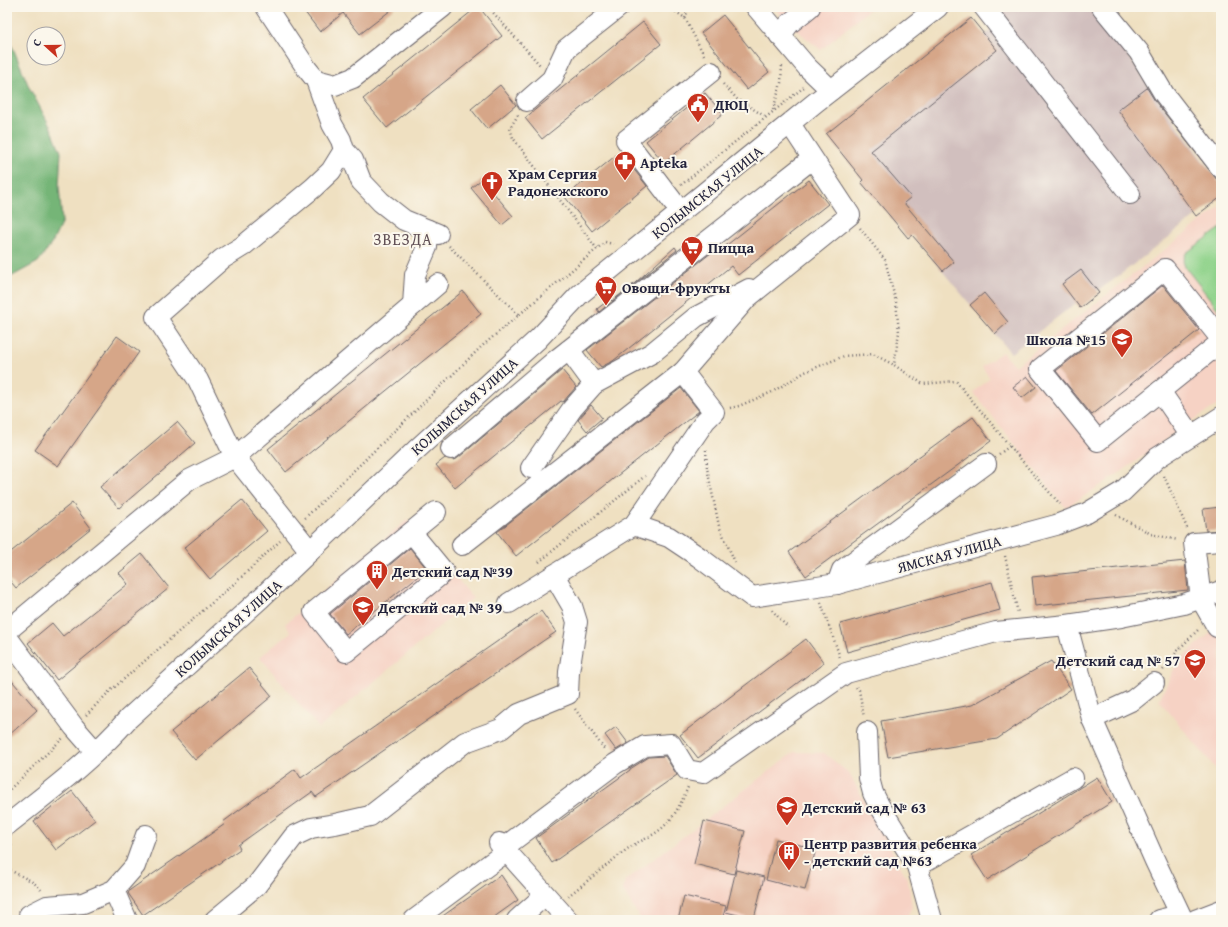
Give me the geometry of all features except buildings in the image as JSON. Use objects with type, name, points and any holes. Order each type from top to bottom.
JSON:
[{"type":"street","points":[[266,7],[307,69],[316,80],[332,124],[341,140],[344,150],[353,160],[361,181],[381,202],[404,220],[433,232],[415,275],[413,305]]},
{"type":"street","points":[[316,80],[335,85],[352,78],[443,7]]},
{"type":"street","points":[[527,101],[552,79],[566,49],[619,7]]},
{"type":"street","points":[[756,7],[807,67],[831,90]]},
{"type":"street","points":[[780,36],[788,24],[810,7]]},
{"type":"street","name":"КОЛЫМСКАЯ УЛИЦА","points":[[7,825],[60,782],[95,751],[115,733],[128,718],[261,598],[416,450],[538,339],[580,295],[831,90],[938,7]]},
{"type":"street","points":[[984,7],[1130,194]]},
{"type":"street","points":[[1102,7],[1139,52],[1164,94],[1221,168]]},
{"type":"street","points":[[681,212],[626,140],[711,72]]},
{"type":"street","points":[[462,545],[683,372],[747,298],[850,215],[790,124]]},
{"type":"street","points":[[310,551],[235,457],[198,380],[156,317],[222,259],[243,246],[313,188],[331,171],[344,150]]},
{"type":"street","points":[[451,449],[569,350],[812,159]]},
{"type":"street","points":[[1221,339],[1165,269],[1040,370],[1098,441],[1221,342]]},
{"type":"street","points":[[531,468],[572,409],[594,384],[652,353],[696,317],[773,277]]},
{"type":"street","points":[[7,631],[189,480],[235,457],[438,284]]},
{"type":"street","points":[[569,350],[594,384]]},
{"type":"street","points":[[510,603],[634,525],[709,417],[683,372]]},
{"type":"street","points":[[1160,391],[1191,436]]},
{"type":"street","name":"ЯМСКАЯ УЛИЦА","points":[[634,525],[670,537],[752,597],[837,584],[1042,529],[1073,519],[1101,505],[1126,489],[1157,458],[1221,417]]},
{"type":"street","points":[[837,584],[842,570],[986,464]]},
{"type":"street","points":[[412,533],[444,572],[346,652],[314,612],[436,512]]},
{"type":"street","points":[[1216,622],[1201,598],[1194,543],[1221,542]]},
{"type":"street","points":[[215,920],[256,886],[294,836],[311,828],[370,816],[465,742],[501,729],[519,714],[568,694],[569,672],[577,622],[572,606],[554,575]]},
{"type":"street","points":[[414,920],[502,848],[615,764],[645,746],[670,744],[687,770],[703,773],[846,673],[996,632],[1067,625],[1121,617],[1184,604],[1221,591]]},
{"type":"street","points":[[1067,625],[1092,719],[1155,861],[1186,918]]},
{"type":"street","points":[[7,637],[74,727],[95,751]]},
{"type":"street","points":[[1092,719],[1133,700],[1154,683]]},
{"type":"street","points":[[867,732],[868,778],[873,793],[917,866],[932,920]]},
{"type":"street","points":[[917,866],[1073,778]]},
{"type":"street","points":[[38,911],[83,903],[114,890],[135,866],[146,834]]},
{"type":"street","points":[[502,848],[556,907],[517,920]]},
{"type":"street","points":[[114,890],[127,920]]},
{"type":"street","points":[[1159,920],[1186,918],[1221,910]]},
{"type":"path","points":[[488,7],[552,79]]},
{"type":"path","points":[[668,7],[685,18],[711,72],[737,99],[766,117]]},
{"type":"path","points":[[685,18],[689,7]]},
{"type":"path","points":[[773,112],[781,83],[782,60]]},
{"type":"path","points":[[527,101],[510,128],[512,138],[597,249]]},
{"type":"path","points":[[850,215],[884,260],[896,302],[899,332],[894,365]]},
{"type":"path","points":[[433,232],[519,315]]},
{"type":"path","points":[[7,792],[109,692],[236,582],[293,530],[481,347],[605,242],[617,245]]},
{"type":"path","points":[[736,563],[719,526],[707,468],[709,417],[772,392],[805,372],[844,356],[872,354],[894,365],[923,384],[956,381],[1033,474],[1073,519]]},
{"type":"path","points":[[1157,458],[1194,543]]},
{"type":"path","points":[[538,563],[649,473]]},
{"type":"path","points":[[1101,505],[1122,519],[1152,534],[1194,543]]},
{"type":"path","points":[[1010,573],[1022,629]]},
{"type":"path","points":[[825,614],[846,673]]},
{"type":"path","points":[[1154,683],[1179,649],[1216,622]]},
{"type":"path","points":[[859,690],[867,732]]},
{"type":"path","points":[[577,713],[615,764]]},
{"type":"path","points":[[556,907],[600,869],[630,847],[658,832],[672,818],[681,803],[694,771]]},
{"type":"path","points":[[7,868],[37,884],[46,895],[38,911]]},
{"type":"shaded area","points":[[773,7],[872,7],[821,50],[789,24]]},
{"type":"shaded area","points":[[998,7],[1091,7],[1221,185],[1221,197],[1097,291],[1099,293],[1080,308],[1076,303],[1011,353],[912,235],[908,238],[861,182],[863,180],[826,134],[971,18],[985,35],[1007,18]]},
{"type":"shaded area","name":"Школа №15","points":[[1221,206],[1221,403],[1185,425],[1124,470],[1066,508],[973,392],[990,378],[982,367],[1002,352],[1015,366]]},
{"type":"shaded area","name":"Детский сад № 39","points":[[407,520],[473,598],[319,728],[260,657],[291,632],[285,624]]},
{"type":"shaded area","name":"Детский сад № 57","points":[[1221,624],[1221,775],[1159,700],[1178,661]]},
{"type":"shaded area","name":"Детский сад № 63","points":[[794,752],[824,753],[849,773],[908,880],[912,907],[905,920],[641,920],[623,891],[625,881]]},
{"type":"green space","points":[[7,39],[13,48],[29,87],[52,130],[61,152],[59,186],[62,222],[52,243],[38,262],[7,279]]},
{"type":"green space","points":[[1221,228],[1221,313],[1185,267],[1183,261],[1186,253]]},
{"type":"place","name":"ДЮЦ","points":[[698,124]]},
{"type":"place","name":"Apteka","points":[[625,182]]},
{"type":"place","name":"Храм Сергия Радонежского","points":[[492,202]]},
{"type":"place","name":"Пицца","points":[[692,266]]},
{"type":"place","name":"Овощи-фрукты","points":[[606,306]]},
{"type":"place","name":"Школа №15","points":[[1122,358]]},
{"type":"place","name":"Детский сад №39","points":[[377,590]]},
{"type":"place","name":"Детский сад № 39","points":[[363,626]]},
{"type":"place","name":"Детский сад № 57","points":[[1195,680]]},
{"type":"place","name":"Детский сад № 63","points":[[787,826]]},
{"type":"place","name":"Центр развития ребенка - детский сад №63","points":[[789,872]]},
{"type":"district","name":"ЗВЕЗДА","points":[[403,239]]}]
